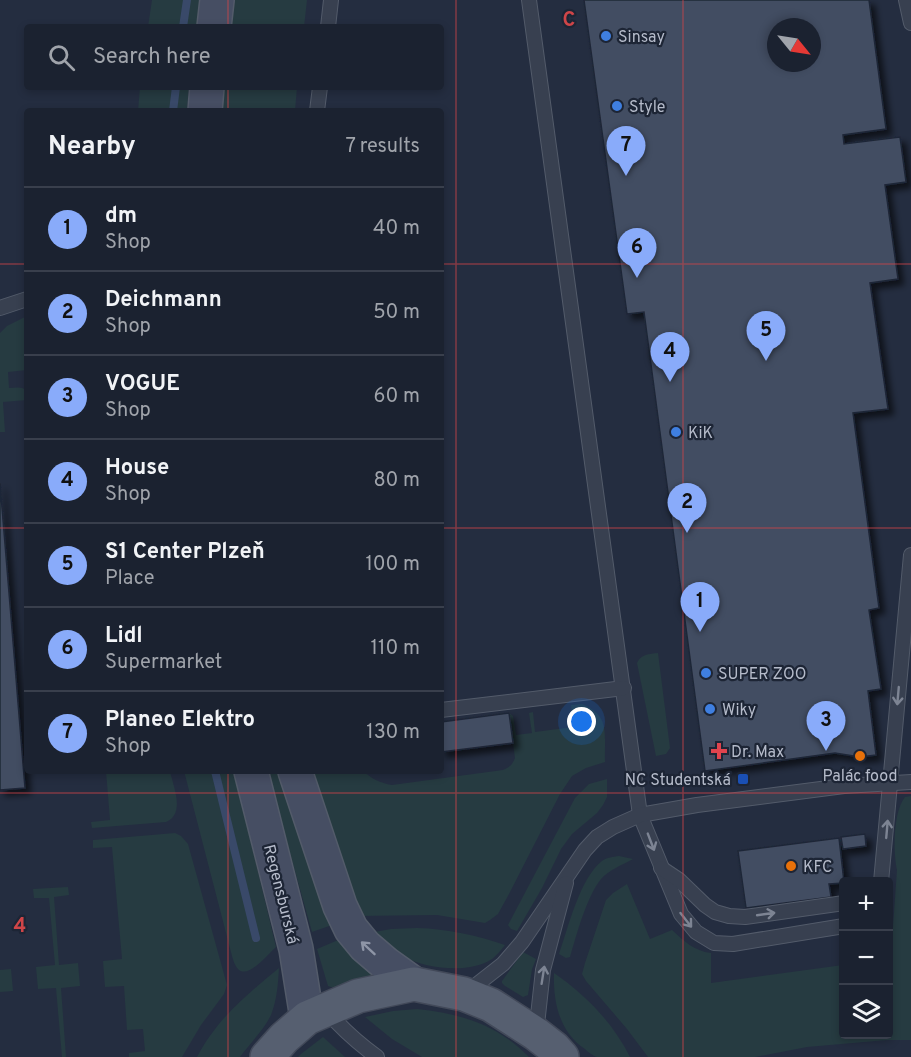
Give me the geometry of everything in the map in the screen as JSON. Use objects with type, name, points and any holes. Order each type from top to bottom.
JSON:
[{"type":"main road","points":[[214,24],[217,0]]},
{"type":"main road","points":[[205,108],[207,90]]},
{"type":"main road","name":"Regensburská","points":[[252,774],[296,949],[316,1014]]},
{"type":"main road","points":[[296,774],[340,906],[351,929],[365,945],[414,984]]},
{"type":"main road","points":[[267,1057],[284,1038],[316,1014],[358,996],[414,984],[464,994],[491,1005],[536,1034],[562,1057]]},
{"type":"lane","points":[[328,24],[331,0]]},
{"type":"lane","points":[[529,0],[640,815],[681,914],[696,932],[714,943],[733,944],[839,927]]},
{"type":"lane","points":[[906,0],[911,23]]},
{"type":"lane","points":[[317,108],[320,90]]},
{"type":"lane","points":[[0,308],[24,300]]},
{"type":"lane","points":[[881,877],[911,555]]},
{"type":"lane","points":[[444,710],[624,688]]},
{"type":"lane","points":[[464,994],[503,964],[522,942],[585,850],[597,837],[613,827],[640,815],[697,805],[844,786],[911,782]]},
{"type":"lane","points":[[661,868],[679,880],[705,905],[715,912],[729,916],[745,917],[839,904]]},
{"type":"lane","points":[[536,1034],[543,970],[569,872]]},
{"type":"lane","points":[[316,1014],[340,1027],[377,1057]]},
{"type":"green space","points":[[152,0],[186,0],[182,24],[148,24]]},
{"type":"green space","points":[[189,0],[202,0],[198,24],[185,24]]},
{"type":"green space","points":[[233,0],[307,0],[304,24],[230,24]]},
{"type":"green space","points":[[140,90],[173,90],[171,108],[138,108]]},
{"type":"green space","points":[[177,90],[189,90],[187,108],[174,108]]},
{"type":"green space","points":[[223,90],[297,90],[295,108],[222,108]]},
{"type":"green space","points":[[24,318],[24,370],[8,372],[9,388],[24,389],[24,400],[3,402],[5,432],[0,432],[0,333],[7,326]]},
{"type":"green space","points":[[658,653],[670,748],[666,754],[656,756],[637,663],[643,656]]},
{"type":"green space","points":[[582,704],[598,714],[602,720],[605,735],[605,762],[586,768],[572,776],[560,794],[498,914],[485,923],[437,915],[356,916],[307,774],[367,774],[376,780],[392,785],[503,770],[510,766],[515,758],[509,713],[513,716],[516,735],[532,733],[529,713],[533,712],[535,732],[573,727],[571,705]]},
{"type":"green space","points":[[106,774],[171,774],[177,799],[172,818],[166,822],[92,828],[91,822],[110,820]]},
{"type":"green space","points":[[185,774],[214,774],[256,940],[258,939],[219,774],[235,774],[276,947],[247,971],[238,969],[233,959]]},
{"type":"green space","points":[[268,774],[283,774],[335,924],[312,932]]},
{"type":"green space","points":[[607,779],[607,797],[603,805],[572,834],[561,849],[517,931],[511,929],[508,925],[575,798],[589,784]]},
{"type":"green space","points":[[911,796],[911,1040],[807,1047],[755,1057],[648,1057],[582,974],[606,900],[627,884],[650,939],[672,930],[694,948],[711,953],[711,983],[839,966],[839,1039],[893,1039],[893,927],[897,870],[895,832],[898,812],[905,797]]},
{"type":"green space","points":[[175,833],[188,844],[227,985],[224,994],[201,1025],[182,1057],[129,1057],[129,1053],[145,1051],[143,1029],[127,1030],[124,986],[105,987],[103,961],[122,959],[112,847],[93,848],[93,840]]},
{"type":"green space","points":[[619,856],[633,859],[601,879],[582,916],[570,957],[566,958],[559,954],[587,879],[602,861]]},
{"type":"green space","points":[[68,887],[69,895],[54,897],[59,965],[78,963],[80,986],[61,988],[66,1057],[62,1057],[56,988],[38,989],[36,967],[55,965],[49,898],[34,898],[33,889]]},
{"type":"green space","points":[[417,928],[462,933],[505,945],[494,957],[483,964],[461,968],[436,967],[404,957],[369,933]]},
{"type":"green space","points":[[343,938],[388,976],[334,988],[328,986],[317,949]]},
{"type":"green space","points":[[523,952],[536,959],[528,995],[523,997],[505,986],[502,981]]},
{"type":"green space","points":[[279,968],[276,998],[271,1015],[240,1057],[197,1057],[223,1019]]},
{"type":"green space","points":[[11,969],[13,991],[0,992],[0,970]]},
{"type":"green space","points":[[554,973],[598,1010],[630,1057],[597,1057],[576,1042],[559,1015]]},
{"type":"green space","points":[[417,1009],[478,1022],[504,1036],[529,1057],[422,1057],[392,1039],[365,1017]]},
{"type":"green space","points":[[323,1037],[345,1057],[298,1057],[301,1054]]},
{"type":"building","points":[[584,0],[869,0],[886,129],[843,135],[844,144],[900,137],[906,182],[885,185],[898,279],[870,283],[888,409],[853,413],[879,608],[869,610],[881,689],[868,691],[876,755],[860,757],[835,753],[705,771],[644,312],[627,314]]},
{"type":"building","points":[[0,483],[25,788],[0,790]]},
{"type":"building","points":[[509,713],[513,743],[444,752],[444,722]]},
{"type":"building","points":[[865,834],[866,846],[843,849],[841,837]]},
{"type":"building","name":"KFC","points":[[839,838],[843,877],[839,877],[839,883],[829,884],[831,897],[746,908],[738,851]]},
{"type":"waterway","points":[[183,24],[187,0]]},
{"type":"waterway","points":[[173,108],[176,90]]},
{"type":"waterway","points":[[216,774],[256,938]]},
{"type":"place","name":"Sinsay","points":[[606,36]]},
{"type":"place","name":"Style","points":[[617,106]]},
{"type":"place","name":"Planeo Elektro","points":[[626,176]]},
{"type":"place","name":"Lidl","points":[[637,278]]},
{"type":"place","name":"S1 Center Plzeň","points":[[766,361]]},
{"type":"place","name":"House","points":[[670,382]]},
{"type":"place","name":"KiK","points":[[676,432]]},
{"type":"place","name":"Deichmann","points":[[687,533]]},
{"type":"place","name":"dm","points":[[700,632]]},
{"type":"place","name":"SUPER ZOO","points":[[706,673]]},
{"type":"place","name":"Wiky","points":[[710,709]]},
{"type":"place","name":"Dr. Max","points":[[719,751]]},
{"type":"place","name":"VOGUE","points":[[826,751]]},
{"type":"place","name":"Palác food","points":[[860,756]]},
{"type":"place","name":"NC Studentská","points":[[743,779]]},
{"type":"place","name":"KFC","points":[[791,866]]}]
